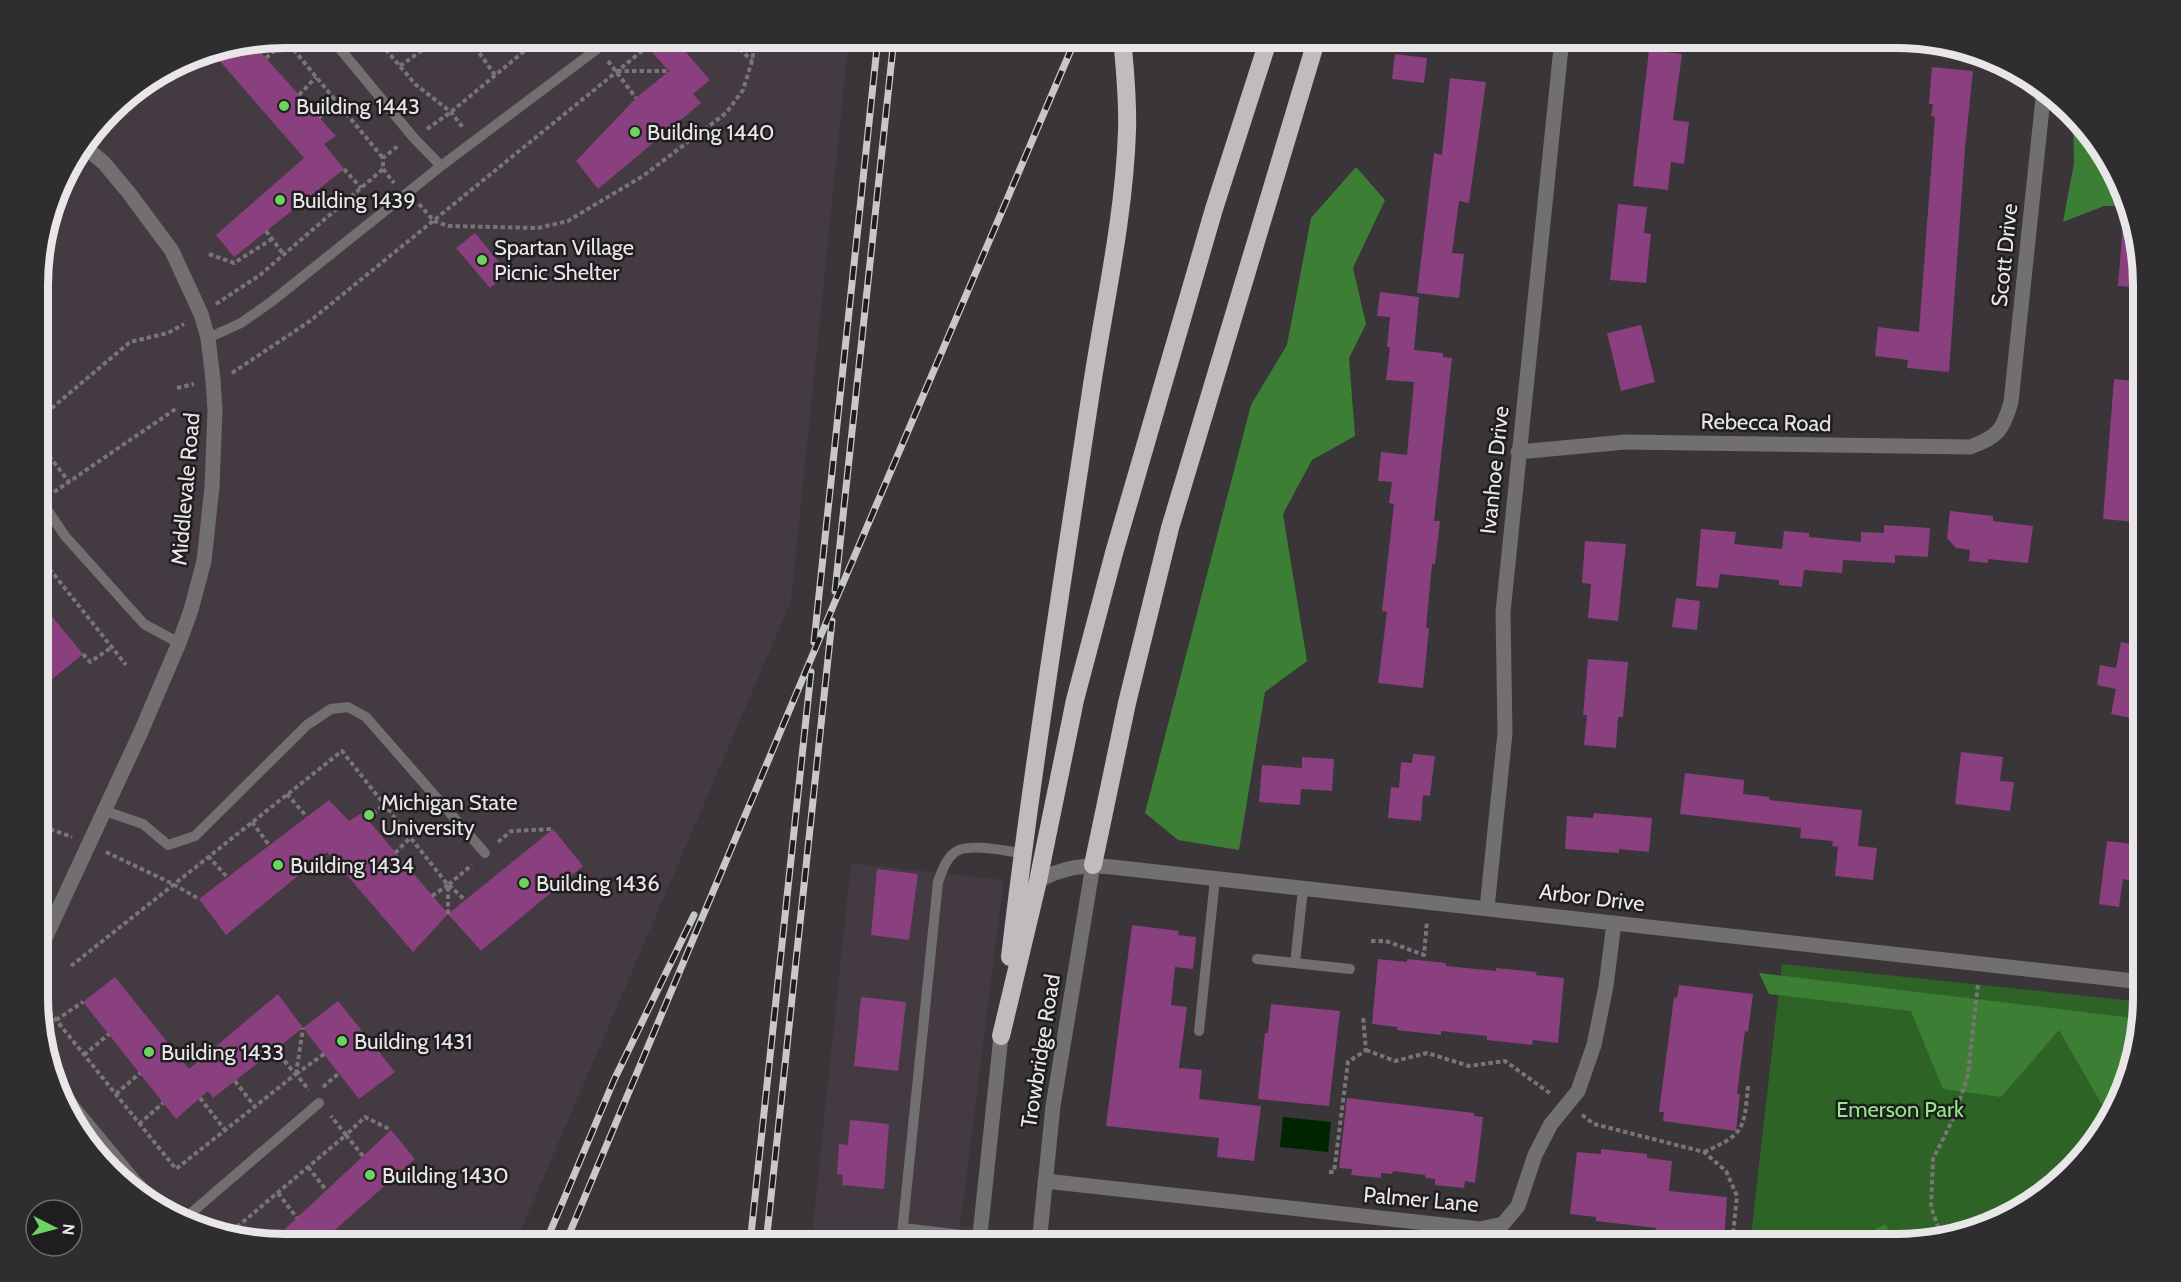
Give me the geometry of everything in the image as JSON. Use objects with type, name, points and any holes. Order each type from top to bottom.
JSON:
[{"type":"highway","points":[[1001,1036],[1022,853],[1119,217],[1127,129],[1123,48]]},
{"type":"highway","points":[[1001,1036],[1038,881],[1075,700],[1111,564],[1211,221],[1266,48]]},
{"type":"highway","points":[[1093,865],[1127,703],[1170,528],[1314,48]]},
{"type":"street","name":"Ivanhoe Drive","points":[[1487,908],[1506,733],[1503,612],[1561,48]]},
{"type":"street","name":"Scott Drive","points":[[2005,424],[2011,402],[2043,99]]},
{"type":"street","name":"Middlevale Road","points":[[48,932],[105,811],[179,643],[191,610],[204,561],[212,487],[215,410],[208,338],[201,314],[172,251],[129,193],[104,163],[90,151]]},
{"type":"street","name":"Rebecca Road","points":[[1518,452],[1625,442],[1970,447],[1989,440],[2005,424]]},
{"type":"street","name":"Arbor Drive","points":[[1038,881],[1064,869],[1093,865],[2133,981]]},
{"type":"street","name":"Trowbridge Road","points":[[1040,1234],[1053,1106],[1093,865]]},
{"type":"street","name":"Palmer Lane","points":[[1045,1181],[1480,1229],[1503,1224],[1518,1206],[1534,1155],[1551,1124],[1578,1092],[1594,1045],[1604,996],[1614,923]]},
{"type":"street","name":"Trowbridge Road","points":[[982,1234],[1001,1036]]},
{"type":"lane","points":[[339,48],[413,137],[441,166]]},
{"type":"lane","points":[[208,338],[241,323],[271,302],[404,191],[597,49]]},
{"type":"lane","points":[[48,512],[65,536],[144,624],[179,643]]},
{"type":"lane","points":[[105,811],[143,824],[168,845],[195,836],[307,725],[331,709],[348,707],[366,717],[485,853]]},
{"type":"lane","points":[[902,1234],[938,882],[946,863],[957,850],[972,848],[1022,853]]},
{"type":"lane","points":[[1199,1031],[1215,879]]},
{"type":"lane","points":[[1295,963],[1303,889]]},
{"type":"lane","points":[[1257,959],[1350,969]]},
{"type":"lane","points":[[190,1214],[317,1099]]},
{"type":"lane","points":[[76,1108],[141,1185]]},
{"type":"lane","points":[[903,1228],[936,1234]]},
{"type":"path","points":[[292,48],[383,158],[383,170],[434,220],[448,226],[504,229],[538,228],[568,221],[643,176],[726,113],[743,90],[754,48]]},
{"type":"path","points":[[385,48],[415,84],[451,112],[468,135]]},
{"type":"path","points":[[400,66],[425,48]]},
{"type":"path","points":[[476,48],[495,75]]},
{"type":"path","points":[[383,158],[405,140],[451,112],[528,48]]},
{"type":"path","points":[[177,388],[232,373],[255,360],[310,321],[646,48]]},
{"type":"path","points":[[739,48],[752,61]]},
{"type":"path","points":[[266,58],[275,49]]},
{"type":"path","points":[[616,71],[669,71]]},
{"type":"path","points":[[616,71],[636,98]]},
{"type":"path","points":[[299,95],[316,77]]},
{"type":"path","points":[[319,118],[335,99]]},
{"type":"path","points":[[344,168],[361,189]]},
{"type":"path","points":[[48,411],[130,342],[168,333],[260,275],[383,170]]},
{"type":"path","points":[[266,231],[284,255]]},
{"type":"path","points":[[209,254],[234,263],[272,239]]},
{"type":"path","points":[[48,495],[177,408]]},
{"type":"path","points":[[48,454],[69,482]]},
{"type":"path","points":[[48,571],[126,665]]},
{"type":"path","points":[[83,654],[90,662],[112,646]]},
{"type":"path","points":[[71,966],[342,751],[448,885],[465,900]]},
{"type":"path","points":[[287,794],[307,817]]},
{"type":"path","points":[[367,819],[385,804]]},
{"type":"path","points":[[252,822],[269,845]]},
{"type":"path","points":[[432,896],[511,831],[553,829]]},
{"type":"path","points":[[395,853],[411,837]]},
{"type":"path","points":[[208,856],[227,878]]},
{"type":"path","points":[[125,861],[199,899]]},
{"type":"path","points":[[448,885],[448,914]]},
{"type":"path","points":[[1371,941],[1386,941],[1424,955],[1428,902]]},
{"type":"path","points":[[1939,1230],[1931,1207],[1933,1158],[1954,1117],[1968,1075],[1980,962]]},
{"type":"path","points":[[56,1020],[83,1002]]},
{"type":"path","points":[[49,1011],[176,1169],[324,1054]]},
{"type":"path","points":[[1329,1172],[1334,1172],[1348,1062],[1366,1050],[1363,1016]]},
{"type":"path","points":[[296,1074],[303,1028]]},
{"type":"path","points":[[84,1055],[109,1034]]},
{"type":"path","points":[[275,1049],[363,1156]]},
{"type":"path","points":[[116,1094],[140,1073]]},
{"type":"path","points":[[317,1099],[339,1073]]},
{"type":"path","points":[[235,1081],[255,1107]]},
{"type":"path","points":[[1704,1152],[1739,1133],[1745,1119],[1748,1086]]},
{"type":"path","points":[[200,1098],[225,1130]]},
{"type":"path","points":[[139,1124],[164,1103]]},
{"type":"path","points":[[235,1228],[365,1117],[391,1130]]},
{"type":"path","points":[[308,1167],[326,1190]]},
{"type":"path","points":[[278,1192],[297,1218]]},
{"type":"shaded area","name":"Michigan State University","points":[[285,48],[848,48],[791,601],[519,1234],[285,1234],[254,1232],[224,1226],[180,1210],[153,1194],[117,1165],[97,1141],[72,1102],[66,1088],[56,1058],[50,1028],[48,997],[48,285],[50,254],[56,224],[72,180],[97,141],[117,117],[141,97],[180,72],[194,66],[224,56],[254,50]]},
{"type":"shaded area","points":[[851,863],[1004,880],[960,1226],[1046,1234],[812,1234]]},
{"type":"shaded area","points":[[1283,1117],[1331,1122],[1328,1152],[1280,1147]]},
{"type":"green space","points":[[2073,128],[2093,153],[2109,180],[2119,206],[2104,206],[2063,222],[2074,163]]},
{"type":"green space","points":[[1356,167],[1385,200],[1353,268],[1366,324],[1349,358],[1355,436],[1312,460],[1283,514],[1307,661],[1265,692],[1239,850],[1178,840],[1145,813],[1251,405],[1287,345],[1311,218]]},
{"type":"green space","name":"Emerson Park","points":[[1782,964],[2133,1001],[2131,1028],[2125,1058],[2109,1102],[2093,1129],[2064,1165],[2028,1194],[1987,1216],[1957,1226],[1927,1232],[1751,1234]]},
{"type":"green space","points":[[1759,973],[2132,1018],[2131,1028],[2125,1058],[2115,1088],[2105,1109],[2059,1030],[2001,1097],[1943,1089],[1911,1011],[1769,994]]},
{"type":"green space","points":[[1885,1224],[1892,1234],[1867,1234]]},
{"type":"building","name":"Building 1440","points":[[648,48],[687,48],[684,50],[710,80],[693,94],[701,103],[598,189],[576,161],[636,98],[669,71]]},
{"type":"building","points":[[258,50],[336,136],[324,144],[344,169],[234,257],[216,235],[304,158],[217,58]]},
{"type":"building","points":[[1649,50],[1682,54],[1673,120],[1689,122],[1684,164],[1671,162],[1668,190],[1633,186]]},
{"type":"building","points":[[1395,54],[1427,58],[1424,83],[1392,79]]},
{"type":"building","points":[[1932,67],[1973,71],[1949,372],[1907,368],[1908,360],[1875,356],[1878,327],[1919,332],[1935,117],[1931,116],[1933,104],[1929,104]]},
{"type":"building","points":[[1450,78],[1486,82],[1469,203],[1459,201],[1452,253],[1464,254],[1459,298],[1417,293],[1434,153],[1442,155]]},
{"type":"building","points":[[1618,204],[1647,207],[1644,233],[1651,234],[1646,283],[1610,280]]},
{"type":"building","points":[[2123,219],[2131,254],[2133,287],[2118,286]]},
{"type":"building","name":"Spartan Village Picnic Shelter","points":[[475,233],[508,273],[490,288],[456,248]]},
{"type":"building","points":[[1380,292],[1419,297],[1414,350],[1443,353],[1443,357],[1452,358],[1434,521],[1440,521],[1435,564],[1432,564],[1423,688],[1378,683],[1387,612],[1382,611],[1394,504],[1389,503],[1392,482],[1378,481],[1381,452],[1407,455],[1414,382],[1386,380],[1390,347],[1387,347],[1390,317],[1377,316]]},
{"type":"building","points":[[1641,325],[1655,382],[1621,391],[1607,333]]},
{"type":"building","points":[[2114,379],[2133,381],[2133,522],[2103,519]]},
{"type":"building","points":[[1950,511],[1993,516],[1993,521],[2033,526],[2028,563],[1988,559],[1988,563],[1969,561],[1970,550],[1956,548],[1947,538]]},
{"type":"building","points":[[1884,525],[1930,528],[1928,557],[1895,555],[1895,563],[1843,560],[1842,573],[1804,570],[1802,587],[1779,585],[1779,580],[1720,574],[1718,588],[1696,586],[1701,529],[1736,532],[1734,544],[1782,549],[1784,531],[1809,533],[1809,537],[1861,542],[1861,532],[1884,533]]},
{"type":"building","points":[[1585,541],[1626,544],[1618,621],[1588,618],[1591,584],[1582,583]]},
{"type":"building","points":[[1676,598],[1700,601],[1697,630],[1672,627]]},
{"type":"building","points":[[48,612],[83,654],[48,682]]},
{"type":"building","points":[[2121,642],[2133,644],[2131,718],[2111,714],[2116,689],[2097,685],[2100,665],[2116,668]]},
{"type":"building","points":[[1588,659],[1628,662],[1623,717],[1618,717],[1616,748],[1584,745],[1587,715],[1583,715]]},
{"type":"building","points":[[1961,752],[2003,757],[2000,781],[2014,782],[2010,811],[1955,804]]},
{"type":"building","points":[[1413,754],[1435,756],[1430,796],[1423,795],[1421,821],[1388,818],[1391,787],[1399,788],[1401,762],[1412,763]]},
{"type":"building","points":[[1302,757],[1334,759],[1332,791],[1301,789],[1300,805],[1259,802],[1262,765],[1302,768]]},
{"type":"building","points":[[1685,773],[1744,780],[1743,794],[1770,797],[1769,800],[1862,810],[1858,846],[1877,848],[1873,880],[1835,876],[1838,847],[1832,846],[1833,841],[1800,838],[1801,828],[1680,814]]},
{"type":"building","points":[[329,800],[349,821],[362,813],[448,914],[413,952],[327,852],[226,935],[199,899]]},
{"type":"building","points":[[1594,813],[1652,818],[1649,852],[1619,849],[1619,853],[1565,849],[1567,816],[1593,818]]},
{"type":"building","name":"Building 1436","points":[[553,829],[583,866],[481,951],[448,914]]},
{"type":"building","points":[[2107,841],[2133,844],[2132,881],[2123,879],[2119,907],[2099,904]]},
{"type":"building","points":[[877,869],[918,874],[909,940],[871,935]]},
{"type":"building","points":[[1132,925],[1179,931],[1178,935],[1196,937],[1193,969],[1175,967],[1171,1005],[1187,1007],[1179,1068],[1202,1070],[1199,1099],[1261,1106],[1254,1161],[1217,1157],[1219,1138],[1106,1126]]},
{"type":"building","points":[[1378,959],[1407,962],[1407,959],[1496,971],[1496,968],[1537,972],[1536,975],[1564,978],[1558,1043],[1533,1040],[1532,1045],[1487,1040],[1487,1036],[1441,1031],[1441,1035],[1397,1030],[1397,1027],[1372,1024]]},
{"type":"building","points":[[115,977],[189,1069],[278,994],[303,1028],[213,1098],[208,1091],[176,1119],[83,1002]]},
{"type":"building","points":[[1679,985],[1753,994],[1748,1032],[1745,1031],[1737,1094],[1740,1094],[1736,1131],[1663,1121],[1664,1112],[1659,1112],[1674,997],[1677,998]]},
{"type":"building","points":[[861,997],[906,1002],[898,1071],[854,1066]]},
{"type":"building","name":"Building 1431","points":[[338,1001],[395,1072],[359,1099],[303,1028]]},
{"type":"building","points":[[1271,1004],[1340,1011],[1329,1106],[1258,1099],[1265,1033],[1268,1033]]},
{"type":"building","points":[[1347,1098],[1474,1113],[1474,1116],[1483,1117],[1475,1183],[1465,1181],[1464,1188],[1435,1185],[1435,1179],[1426,1178],[1425,1175],[1393,1171],[1392,1174],[1381,1173],[1381,1178],[1351,1175],[1352,1169],[1339,1168]]},
{"type":"building","points":[[850,1120],[889,1124],[884,1189],[842,1185],[843,1175],[837,1174],[839,1144],[848,1145]]},
{"type":"building","name":"Building 1430","points":[[391,1130],[415,1159],[330,1234],[280,1234]]},
{"type":"building","points":[[1601,1149],[1647,1154],[1647,1158],[1672,1161],[1669,1191],[1727,1197],[1725,1234],[1655,1234],[1656,1228],[1596,1221],[1596,1217],[1570,1214],[1577,1152],[1601,1154]]},
{"type":"railway","points":[[814,642],[877,48]]},
{"type":"railway","points":[[835,591],[893,48]]},
{"type":"railway","points":[[569,1234],[834,604],[1072,48]]},
{"type":"railway","points":[[767,1234],[832,621]]},
{"type":"railway","points":[[751,1234],[811,672]]},
{"type":"railway","points":[[549,1234],[614,1080],[694,915]]},
{"type":"place","name":"Building 1443","points":[[284,106]]},
{"type":"place","name":"Building 1440","points":[[635,132]]},
{"type":"place","name":"Building 1439","points":[[280,200]]},
{"type":"place","name":"Spartan Village Picnic Shelter","points":[[482,260]]},
{"type":"place","name":"Michigan State University","points":[[369,815]]},
{"type":"place","name":"Building 1434","points":[[278,865]]},
{"type":"place","name":"Building 1436","points":[[524,883]]},
{"type":"place","name":"Building 1431","points":[[342,1041]]},
{"type":"place","name":"Building 1433","points":[[149,1052]]},
{"type":"place","name":"Building 1430","points":[[370,1175]]}]
